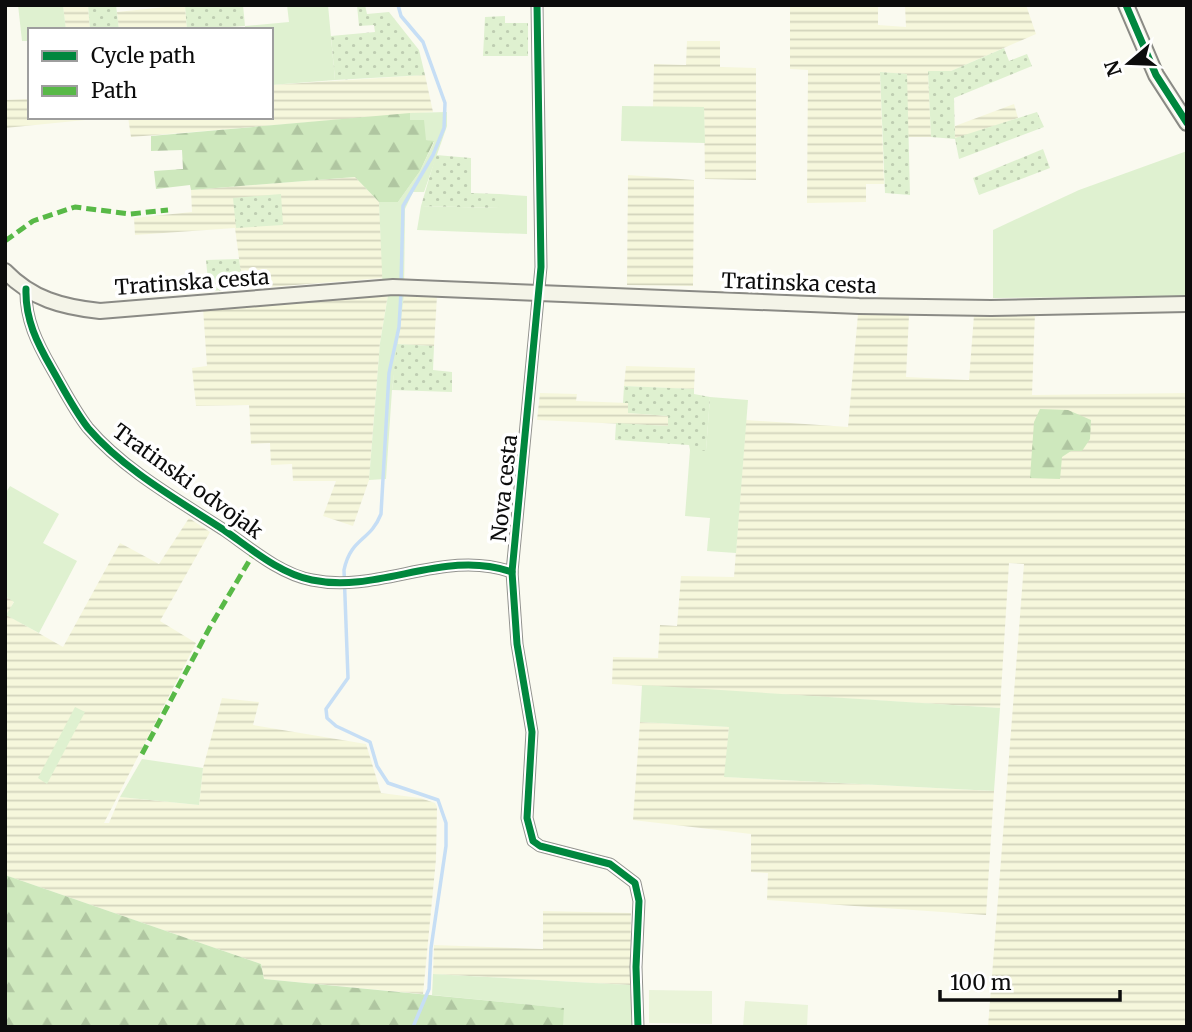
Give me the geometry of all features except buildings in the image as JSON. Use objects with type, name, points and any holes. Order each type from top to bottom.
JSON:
[{"type":"main road","points":[[1126,5],[1152,66],[1187,123]]},
{"type":"main road","name":"Tratinska cesta","points":[[5,271],[26,289],[65,307],[100,310],[393,287],[859,306],[991,308],[1187,304]]},
{"type":"street","name":"Nova cesta","points":[[537,5],[540,293],[512,572],[517,644],[532,732],[528,830],[533,841],[540,846],[610,864],[635,883],[639,901],[636,967],[638,1027]]},
{"type":"street","name":"Tratinski odvojak","points":[[26,289],[25,307],[38,342],[87,426],[102,442],[163,490],[278,566],[313,581],[336,582],[352,582],[462,563],[512,572]]},
{"type":"green space","points":[[18,5],[63,5],[66,28],[28,28],[28,41],[22,41]]},
{"type":"green space","points":[[63,5],[88,5],[90,28],[66,28]]},
{"type":"green space","points":[[88,5],[116,5],[119,28],[90,28]]},
{"type":"green space","points":[[185,5],[187,28],[119,28],[117,12]]},
{"type":"green space","points":[[185,5],[243,5],[245,26],[187,28]]},
{"type":"green space","points":[[287,5],[328,5],[335,80],[273,85],[273,28],[245,26],[289,22]]},
{"type":"green space","points":[[357,5],[365,5],[367,14],[389,12],[419,50],[425,75],[335,80],[331,36],[375,32],[374,25],[359,26]]},
{"type":"green space","points":[[790,5],[878,5],[878,25],[906,27],[905,5],[1026,5],[1036,34],[951,71],[928,71],[931,137],[908,137],[906,74],[880,72],[884,184],[866,184],[866,202],[807,203],[808,70],[790,69]]},
{"type":"green space","points":[[505,16],[505,23],[528,23],[528,56],[483,56],[485,17]]},
{"type":"green space","points":[[687,41],[720,41],[720,67],[756,68],[756,180],[705,179],[704,107],[653,107],[654,64],[686,65]]},
{"type":"green space","points":[[1004,48],[1009,61],[1027,54],[1032,66],[954,98],[955,138],[1037,112],[1044,127],[959,159],[955,139],[931,137],[928,71],[951,71]]},
{"type":"green space","points":[[880,72],[907,74],[910,195],[885,193]]},
{"type":"green space","points":[[425,75],[433,112],[131,137],[128,119],[273,119],[273,85]]},
{"type":"green space","points":[[28,99],[28,119],[95,119],[5,128],[5,100]]},
{"type":"green space","points":[[1014,104],[1018,118],[955,139],[955,126]]},
{"type":"green space","points":[[622,106],[704,107],[705,143],[621,141]]},
{"type":"green space","points":[[447,112],[447,126],[424,192],[413,192],[405,209],[404,295],[392,390],[386,479],[369,480],[380,343],[388,295],[383,295],[379,202],[398,202],[420,171],[434,142],[426,140],[409,120],[410,113]]},
{"type":"green space","points":[[410,113],[410,120],[424,120],[426,140],[434,141],[420,171],[398,202],[379,202],[355,177],[191,190],[190,185],[156,189],[154,171],[183,169],[182,150],[151,151],[151,136]]},
{"type":"green space","points":[[1043,149],[1050,168],[979,195],[973,178]]},
{"type":"green space","points":[[1187,151],[1187,296],[993,298],[993,230],[1079,190]]},
{"type":"green space","points":[[436,155],[471,158],[471,193],[499,194],[499,208],[421,206]]},
{"type":"green space","points":[[628,175],[694,180],[693,286],[627,285]]},
{"type":"green space","points":[[355,177],[379,202],[383,278],[243,289],[235,228],[135,235],[134,218],[192,212],[191,190]]},
{"type":"green space","points":[[281,194],[283,225],[236,228],[233,198]]},
{"type":"green space","points":[[499,194],[527,196],[527,234],[417,230],[421,206],[498,208]]},
{"type":"green space","points":[[239,259],[243,289],[209,291],[206,260]]},
{"type":"green space","points":[[388,294],[380,343],[369,480],[353,526],[323,516],[336,481],[293,481],[292,464],[271,465],[270,443],[251,444],[249,405],[196,406],[192,368],[207,366],[203,308]]},
{"type":"green space","points":[[404,295],[437,296],[434,346],[397,344]]},
{"type":"green space","points":[[1035,313],[1032,395],[1187,393],[1187,1027],[988,1027],[1024,564],[1009,563],[1000,708],[612,684],[613,657],[658,658],[660,625],[677,626],[681,576],[734,577],[746,420],[848,427],[858,314],[909,315],[906,377],[969,380],[974,315]]},
{"type":"green space","points":[[397,344],[434,346],[433,370],[452,372],[452,392],[392,390]]},
{"type":"green space","points":[[626,366],[695,368],[694,389],[624,386]]},
{"type":"green space","points":[[624,386],[694,389],[694,394],[710,397],[706,451],[690,450],[689,445],[615,440],[616,423],[668,426],[668,416],[628,413],[628,403],[623,403]]},
{"type":"green space","points":[[540,393],[577,394],[576,401],[628,403],[628,413],[669,416],[668,426],[537,420]]},
{"type":"green space","points":[[710,397],[748,400],[736,553],[707,551],[710,518],[685,516],[690,450],[706,450]]},
{"type":"green space","points":[[1040,409],[1068,410],[1091,420],[1090,439],[1082,451],[1071,451],[1062,457],[1060,479],[1030,478],[1034,422]]},
{"type":"green space","points":[[10,486],[59,514],[43,543],[77,561],[39,633],[6,615],[14,602],[5,596],[5,494]]},
{"type":"green space","points":[[189,518],[210,532],[160,621],[196,643],[104,823],[109,823],[120,797],[199,805],[203,768],[222,698],[259,702],[253,725],[366,744],[381,793],[420,798],[435,803],[437,807],[436,859],[423,994],[264,979],[261,964],[5,875],[5,596],[14,601],[7,615],[63,647],[120,543],[159,564]]},
{"type":"green space","points":[[642,685],[1000,708],[994,791],[724,777],[729,727],[640,722]]},
{"type":"green space","points":[[75,707],[85,712],[47,784],[38,778]]},
{"type":"green space","points":[[640,722],[729,727],[725,777],[994,791],[986,915],[767,900],[768,873],[751,872],[751,834],[633,820]]},
{"type":"green space","points":[[142,759],[203,768],[199,805],[120,797]]},
{"type":"green space","points":[[5,875],[261,964],[264,979],[564,1008],[563,1027],[5,1027]]},
{"type":"green space","points":[[543,911],[631,913],[630,985],[433,974],[434,945],[543,949]]},
{"type":"green space","points":[[433,974],[630,985],[634,1027],[563,1027],[563,1008],[432,995]]},
{"type":"green space","points":[[649,990],[712,991],[712,1024],[649,1023]]},
{"type":"green space","points":[[745,1001],[808,1005],[807,1027],[743,1027]]},
{"type":"waterway","points":[[398,5],[401,16],[423,42],[445,103],[444,128],[433,155],[403,206],[401,284]]},
{"type":"waterway","points":[[401,292],[399,327],[389,373],[381,514],[372,530],[356,545],[347,559],[344,570],[348,678],[326,709],[327,718],[336,726],[370,742],[377,766],[388,783],[438,800],[446,823],[446,846],[431,948],[429,989],[413,1027]]},
{"type":"marked path","points":[[5,241],[33,221],[75,207],[130,214],[168,210]]},
{"type":"marked path","points":[[142,754],[210,627],[255,551]]},
{"type":"cycle path","points":[[537,5],[541,267],[512,572],[517,644],[532,732],[527,818],[533,841],[540,846],[610,864],[635,883],[639,901],[636,967],[638,1027]]},
{"type":"cycle path","points":[[1126,5],[1156,75],[1187,123]]},
{"type":"cycle path","points":[[26,289],[30,321],[37,340],[88,428],[135,471],[277,566],[300,577],[337,583],[462,565],[487,566],[512,572]]}]
